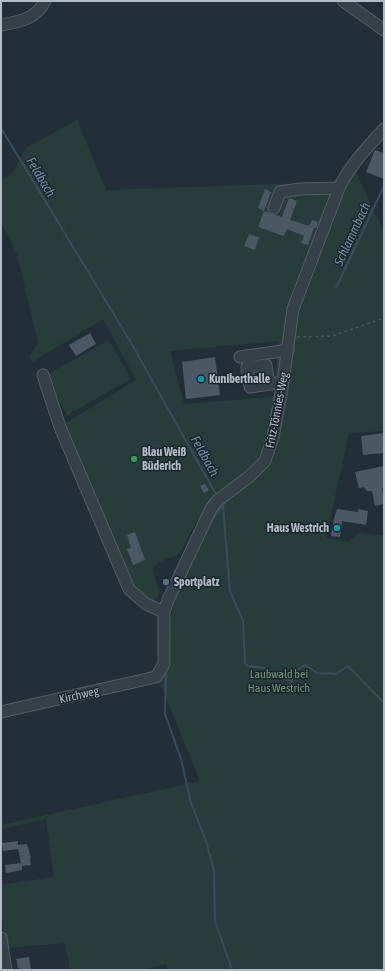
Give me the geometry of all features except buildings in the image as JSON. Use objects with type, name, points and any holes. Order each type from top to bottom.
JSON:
[{"type":"street","points":[[1,25],[19,22],[30,18],[37,12],[45,1]]},
{"type":"street","points":[[343,1],[384,30]]},
{"type":"street","name":"Fritz-Tönnies-Weg","points":[[156,677],[164,664],[164,612],[168,600],[203,524],[211,509],[219,499],[250,476],[265,461],[273,437],[290,339],[293,309],[338,188],[345,174],[362,152],[384,129]]},
{"type":"street","points":[[274,208],[280,192],[338,188]]},
{"type":"street","points":[[240,357],[288,350]]},
{"type":"street","points":[[43,375],[60,427],[129,589],[146,604],[164,612]]},
{"type":"street","points":[[269,384],[283,382]]},
{"type":"street","name":"Kirchweg","points":[[1,712],[156,677]]},
{"type":"street","points":[[1,938],[6,970]]},
{"type":"path","points":[[290,339],[332,336],[384,318]]},
{"type":"green space","name":"Laubwald bei Haus Westrich","points":[[77,120],[106,190],[331,182],[348,178],[354,168],[384,232],[384,431],[349,433],[326,538],[347,542],[359,533],[384,536],[384,970],[168,970],[166,964],[142,970],[70,970],[65,943],[7,948],[1,913],[1,885],[54,877],[46,819],[1,829],[1,825],[200,781],[159,680],[168,660],[173,604],[207,527],[206,523],[198,519],[179,554],[157,563],[153,570],[159,594],[156,600],[146,604],[130,588],[61,426],[136,380],[103,319],[32,362],[29,357],[38,344],[17,254],[1,222],[1,181],[13,172],[26,148]],"holes":[[[279,341],[273,397],[184,404],[170,351]]]},
{"type":"green space","points":[[109,340],[131,379],[67,415],[45,376]]},
{"type":"waterway","name":"Feldbach","points":[[1,128],[130,341],[217,496]]},
{"type":"waterway","name":"Schlammbach","points":[[336,288],[384,186]]},
{"type":"waterway","name":"Feldbach","points":[[220,502],[223,506],[230,591],[243,621],[245,664],[248,666],[265,668],[279,677],[292,681],[298,669],[305,665],[317,673],[336,674],[348,666],[384,703]]},
{"type":"waterway","points":[[211,521],[222,507]]},
{"type":"waterway","points":[[166,670],[165,714],[181,759],[191,803],[206,841],[214,871],[215,921],[232,970]]},
{"type":"place","name":"Kuniberthalle","points":[[201,379]]},
{"type":"place","name":"Blau Weiß Büderich","points":[[134,459]]},
{"type":"place","name":"Haus Westrich","points":[[337,528]]},
{"type":"place","name":"Sportplatz","points":[[166,582]]}]
